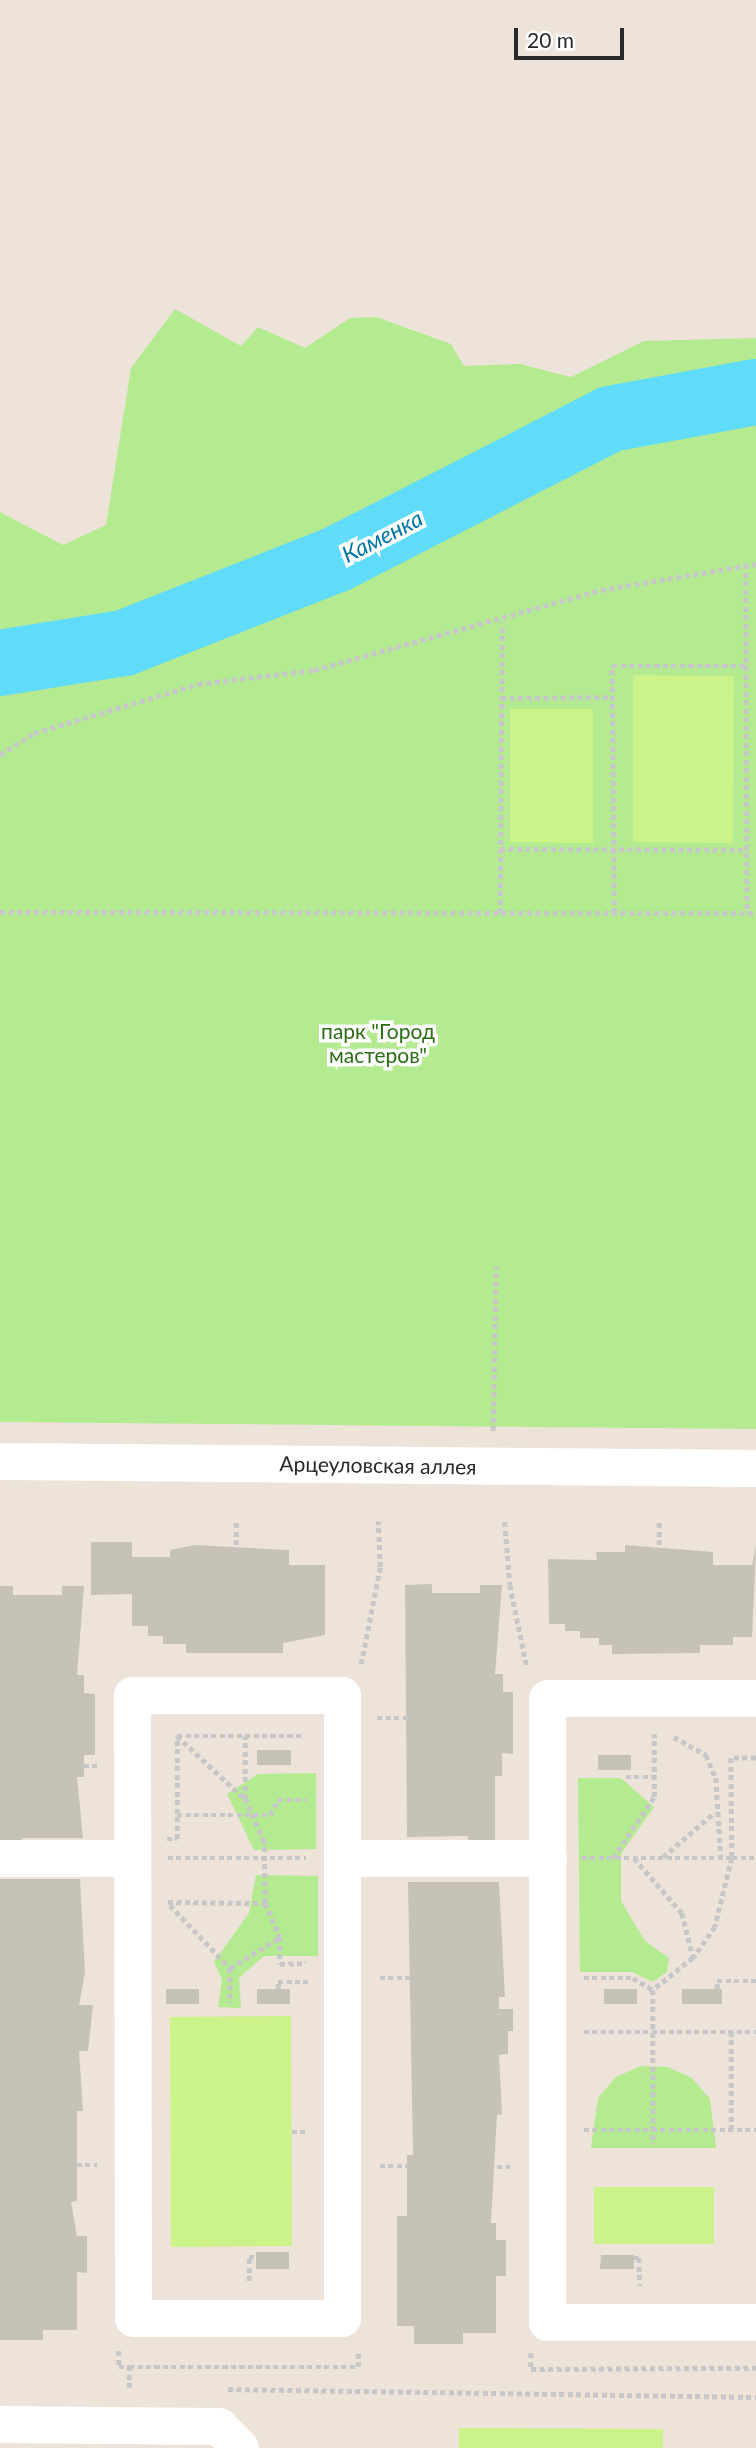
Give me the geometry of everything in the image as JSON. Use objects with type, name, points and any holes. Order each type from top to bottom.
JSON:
[{"type":"street","name":"Арцеуловская аллея","points":[[0,1461],[756,1468]]},
{"type":"street","points":[[132,1695],[342,1695],[342,2318],[133,2318],[132,1858],[132,1695]]},
{"type":"street","points":[[756,1698],[547,1698],[563,1858],[547,2032],[547,2322],[756,2322]]},
{"type":"street","points":[[342,1857],[563,1858]]},
{"type":"street","points":[[0,1858],[132,1858]]},
{"type":"street","points":[[0,2424],[219,2426],[240,2448]]},
{"type":"path","points":[[746,564],[747,913]]},
{"type":"path","points":[[0,755],[34,733],[198,684],[314,670],[502,623],[601,590],[756,564]]},
{"type":"path","points":[[500,913],[502,623]]},
{"type":"path","points":[[614,913],[612,666],[747,666]]},
{"type":"path","points":[[501,698],[612,697]]},
{"type":"path","points":[[500,849],[747,850]]},
{"type":"path","points":[[0,912],[756,913]]},
{"type":"path","points":[[493,1434],[496,1267]]},
{"type":"path","points":[[236,1521],[236,1545]]},
{"type":"path","points":[[358,1679],[379,1576],[378,1521]]},
{"type":"path","points":[[505,1522],[510,1585],[528,1672]]},
{"type":"path","points":[[659,1522],[659,1545]]},
{"type":"path","points":[[370,1718],[408,1718]]},
{"type":"path","points":[[613,1858],[654,1797],[655,1720]]},
{"type":"path","points":[[244,1722],[245,1799]]},
{"type":"path","points":[[642,1733],[684,1740],[706,1755],[716,1778],[715,1812],[721,1858]]},
{"type":"path","points":[[177,1736],[301,1736]]},
{"type":"path","points":[[177,1736],[245,1799],[253,1814],[264,1858],[265,1903],[280,1937],[280,1964],[309,1964]]},
{"type":"path","points":[[177,1736],[177,1839]]},
{"type":"path","points":[[653,1990],[693,1958],[715,1927],[730,1886],[732,1758],[756,1758]]},
{"type":"path","points":[[626,1777],[654,1777]]},
{"type":"path","points":[[177,1815],[270,1815],[278,1800],[316,1800]]},
{"type":"path","points":[[661,1858],[715,1812]]},
{"type":"path","points":[[132,1858],[342,1857]]},
{"type":"path","points":[[563,1858],[756,1858]]},
{"type":"path","points":[[634,1858],[682,1913],[693,1958]]},
{"type":"path","points":[[167,1902],[230,1968],[230,2003]]},
{"type":"path","points":[[159,1903],[265,1903]]},
{"type":"path","points":[[230,1968],[280,1937]]},
{"type":"path","points":[[372,1978],[414,1978]]},
{"type":"path","points":[[578,1978],[633,1978],[653,1990]]},
{"type":"path","points":[[717,1989],[717,1981],[756,1981]]},
{"type":"path","points":[[653,1990],[653,2144]]},
{"type":"path","points":[[547,2032],[756,2032]]},
{"type":"path","points":[[731,2032],[731,2130]]},
{"type":"path","points":[[576,2130],[756,2130]]},
{"type":"path","points":[[292,2132],[311,2132]]},
{"type":"path","points":[[119,2352],[119,2367],[358,2367],[358,2352]]},
{"type":"path","points":[[531,2354],[531,2368],[756,2368]]},
{"type":"path","points":[[128,2367],[129,2388]]},
{"type":"path","points":[[116,2387],[143,2388]]},
{"type":"path","points":[[212,2389],[756,2397]]},
{"type":"green space","name":"парк \"Город мастеров\"","points":[[175,309],[241,346],[258,327],[305,348],[350,318],[376,317],[451,344],[464,366],[520,364],[571,377],[644,341],[756,338],[756,1429],[0,1422],[0,512],[63,545],[106,525],[131,368]]},
{"type":"green space","points":[[633,675],[734,676],[733,843],[633,842]]},
{"type":"green space","points":[[510,709],[593,709],[593,843],[510,842]]},
{"type":"green space","points":[[316,1773],[316,1849],[254,1850],[227,1794],[258,1774]]},
{"type":"green space","points":[[578,1778],[621,1778],[654,1807],[621,1854],[621,1901],[645,1941],[669,1958],[667,1972],[653,1982],[632,1972],[580,1972]]},
{"type":"green space","points":[[256,1875],[318,1876],[318,1956],[264,1956],[239,1978],[241,2008],[218,2007],[222,1980],[214,1962],[249,1913]]},
{"type":"green space","points":[[291,2016],[292,2246],[171,2247],[170,2017]]},
{"type":"green space","points":[[641,2066],[668,2067],[692,2078],[710,2099],[716,2148],[591,2148],[598,2098],[616,2077]]},
{"type":"green space","points":[[594,2187],[714,2187],[714,2244],[594,2244]]},
{"type":"green space","points":[[459,2428],[663,2429],[663,2448],[459,2448]]},
{"type":"building","points":[[91,1542],[132,1542],[132,1557],[170,1557],[170,1550],[195,1545],[289,1550],[289,1565],[325,1565],[325,1635],[283,1643],[283,1653],[186,1653],[186,1644],[163,1644],[163,1636],[148,1636],[148,1626],[132,1626],[132,1594],[91,1595]]},
{"type":"building","points":[[625,1545],[713,1552],[713,1565],[752,1565],[756,1546],[752,1637],[733,1637],[733,1645],[700,1645],[700,1653],[612,1654],[612,1645],[599,1645],[599,1638],[580,1638],[580,1631],[565,1631],[565,1624],[549,1624],[548,1559],[597,1560],[596,1552],[625,1552]]},
{"type":"building","points":[[432,1584],[432,1593],[480,1593],[480,1585],[502,1585],[495,1674],[503,1674],[503,1692],[513,1692],[513,1754],[502,1753],[502,1776],[495,1776],[495,1844],[468,1844],[468,1836],[407,1837],[405,1585]]},
{"type":"building","points":[[0,1586],[13,1586],[13,1595],[62,1595],[62,1586],[84,1586],[77,1675],[84,1675],[84,1693],[95,1694],[95,1755],[84,1755],[84,1777],[77,1777],[83,1838],[22,1838],[22,1845],[0,1845]]},
{"type":"building","points":[[257,1750],[291,1750],[291,1765],[257,1765]]},
{"type":"building","points":[[598,1755],[631,1755],[631,1770],[598,1770]]},
{"type":"building","points":[[0,1879],[80,1879],[85,1972],[79,2005],[93,2005],[88,2051],[79,2051],[83,2111],[77,2111],[77,2201],[71,2202],[77,2236],[87,2236],[87,2273],[77,2272],[77,2330],[43,2330],[43,2340],[0,2340]]},
{"type":"building","points":[[408,1882],[499,1882],[505,1997],[499,1997],[499,2009],[513,2009],[513,2031],[508,2031],[508,2054],[499,2055],[502,2114],[497,2115],[491,2223],[496,2223],[496,2240],[506,2240],[506,2276],[496,2276],[496,2333],[463,2333],[463,2344],[414,2344],[414,2326],[397,2326],[397,2216],[407,2216],[407,2155],[413,2155]]},
{"type":"building","points":[[166,1989],[199,1989],[199,2004],[166,2004]]},
{"type":"building","points":[[257,1989],[290,1989],[290,2004],[257,2004]]},
{"type":"building","points":[[604,1989],[637,1989],[637,2004],[604,2004]]},
{"type":"building","points":[[682,1989],[722,1989],[722,2004],[682,2004]]},
{"type":"building","points":[[256,2252],[289,2252],[289,2269],[256,2269]]},
{"type":"building","points":[[601,2255],[634,2255],[634,2269],[600,2269]]},
{"type":"waterway","name":"Каменка","points":[[0,663],[124,643],[335,560],[610,419],[756,392]]}]
